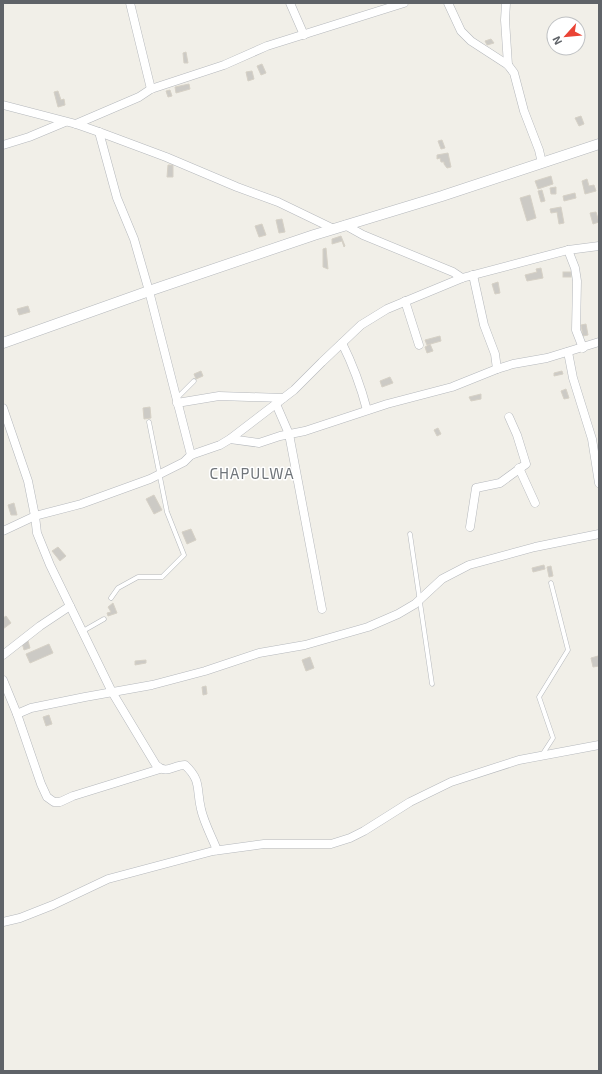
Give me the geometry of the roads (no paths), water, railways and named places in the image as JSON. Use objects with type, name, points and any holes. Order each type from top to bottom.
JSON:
[{"type":"street","points":[[130,3],[151,89]]},
{"type":"street","points":[[290,3],[304,35]]},
{"type":"street","points":[[76,124],[139,97],[151,89],[224,65],[267,46],[404,3]]},
{"type":"street","points":[[448,3],[461,31],[471,41],[508,65],[514,73],[524,111],[537,144],[542,162]]},
{"type":"street","points":[[506,3],[505,20],[508,65]]},
{"type":"street","points":[[3,105],[76,124],[166,157],[237,187],[278,202],[334,229]]},
{"type":"street","points":[[3,145],[29,137],[65,122]]},
{"type":"street","points":[[99,132],[117,198],[134,239],[149,291],[191,455]]},
{"type":"street","points":[[3,344],[149,291],[345,225],[442,196],[599,144]]},
{"type":"street","points":[[345,225],[363,235],[453,272],[462,278]]},
{"type":"street","points":[[3,531],[35,516],[81,504],[160,474],[184,462],[191,455],[230,439],[294,390],[361,324],[405,301],[462,278],[568,250],[599,246]]},
{"type":"street","points":[[568,250],[575,268],[577,281],[576,330],[584,348]]},
{"type":"street","points":[[473,275],[484,325],[495,354],[497,369]]},
{"type":"street","points":[[405,301],[420,345]]},
{"type":"street","points":[[230,439],[259,443],[305,431],[368,410],[452,387],[497,369],[584,348],[599,342]]},
{"type":"street","points":[[342,343],[351,361],[368,410]]},
{"type":"street","points":[[568,352],[572,378],[592,439],[599,484]]},
{"type":"street","points":[[176,401],[219,396],[283,398]]},
{"type":"street","points":[[276,404],[289,434],[322,609]]},
{"type":"street","points":[[3,408],[28,481],[37,533],[50,565],[112,692],[156,766],[167,771],[180,765],[185,765],[193,772],[198,782],[201,809],[217,850]]},
{"type":"street","points":[[470,527],[476,488],[500,483],[526,464],[517,435],[509,417]]},
{"type":"street","points":[[519,468],[535,503]]},
{"type":"street","points":[[16,714],[31,708],[152,685],[205,671],[259,653],[305,646],[368,627],[398,614],[420,600],[442,579],[469,565],[530,548],[599,534]]},
{"type":"street","points":[[3,655],[40,626],[70,606]]},
{"type":"street","points":[[3,680],[41,784],[47,797],[54,802],[60,802],[73,796],[160,769]]},
{"type":"street","points":[[3,922],[20,918],[53,905],[108,879],[177,859],[217,850],[264,844],[331,844],[350,838],[364,831],[410,802],[451,782],[519,760],[599,745]]},
{"type":"lane","points":[[176,401],[194,381]]},
{"type":"lane","points":[[111,598],[118,588],[138,577],[162,577],[184,555],[167,512],[149,422]]},
{"type":"lane","points":[[410,534],[432,684]]},
{"type":"lane","points":[[542,755],[553,738],[540,697],[568,650],[551,583]]},
{"type":"lane","points":[[82,631],[104,619]]},
{"type":"district","name":"CHAPULWA","points":[[252,473]]}]
